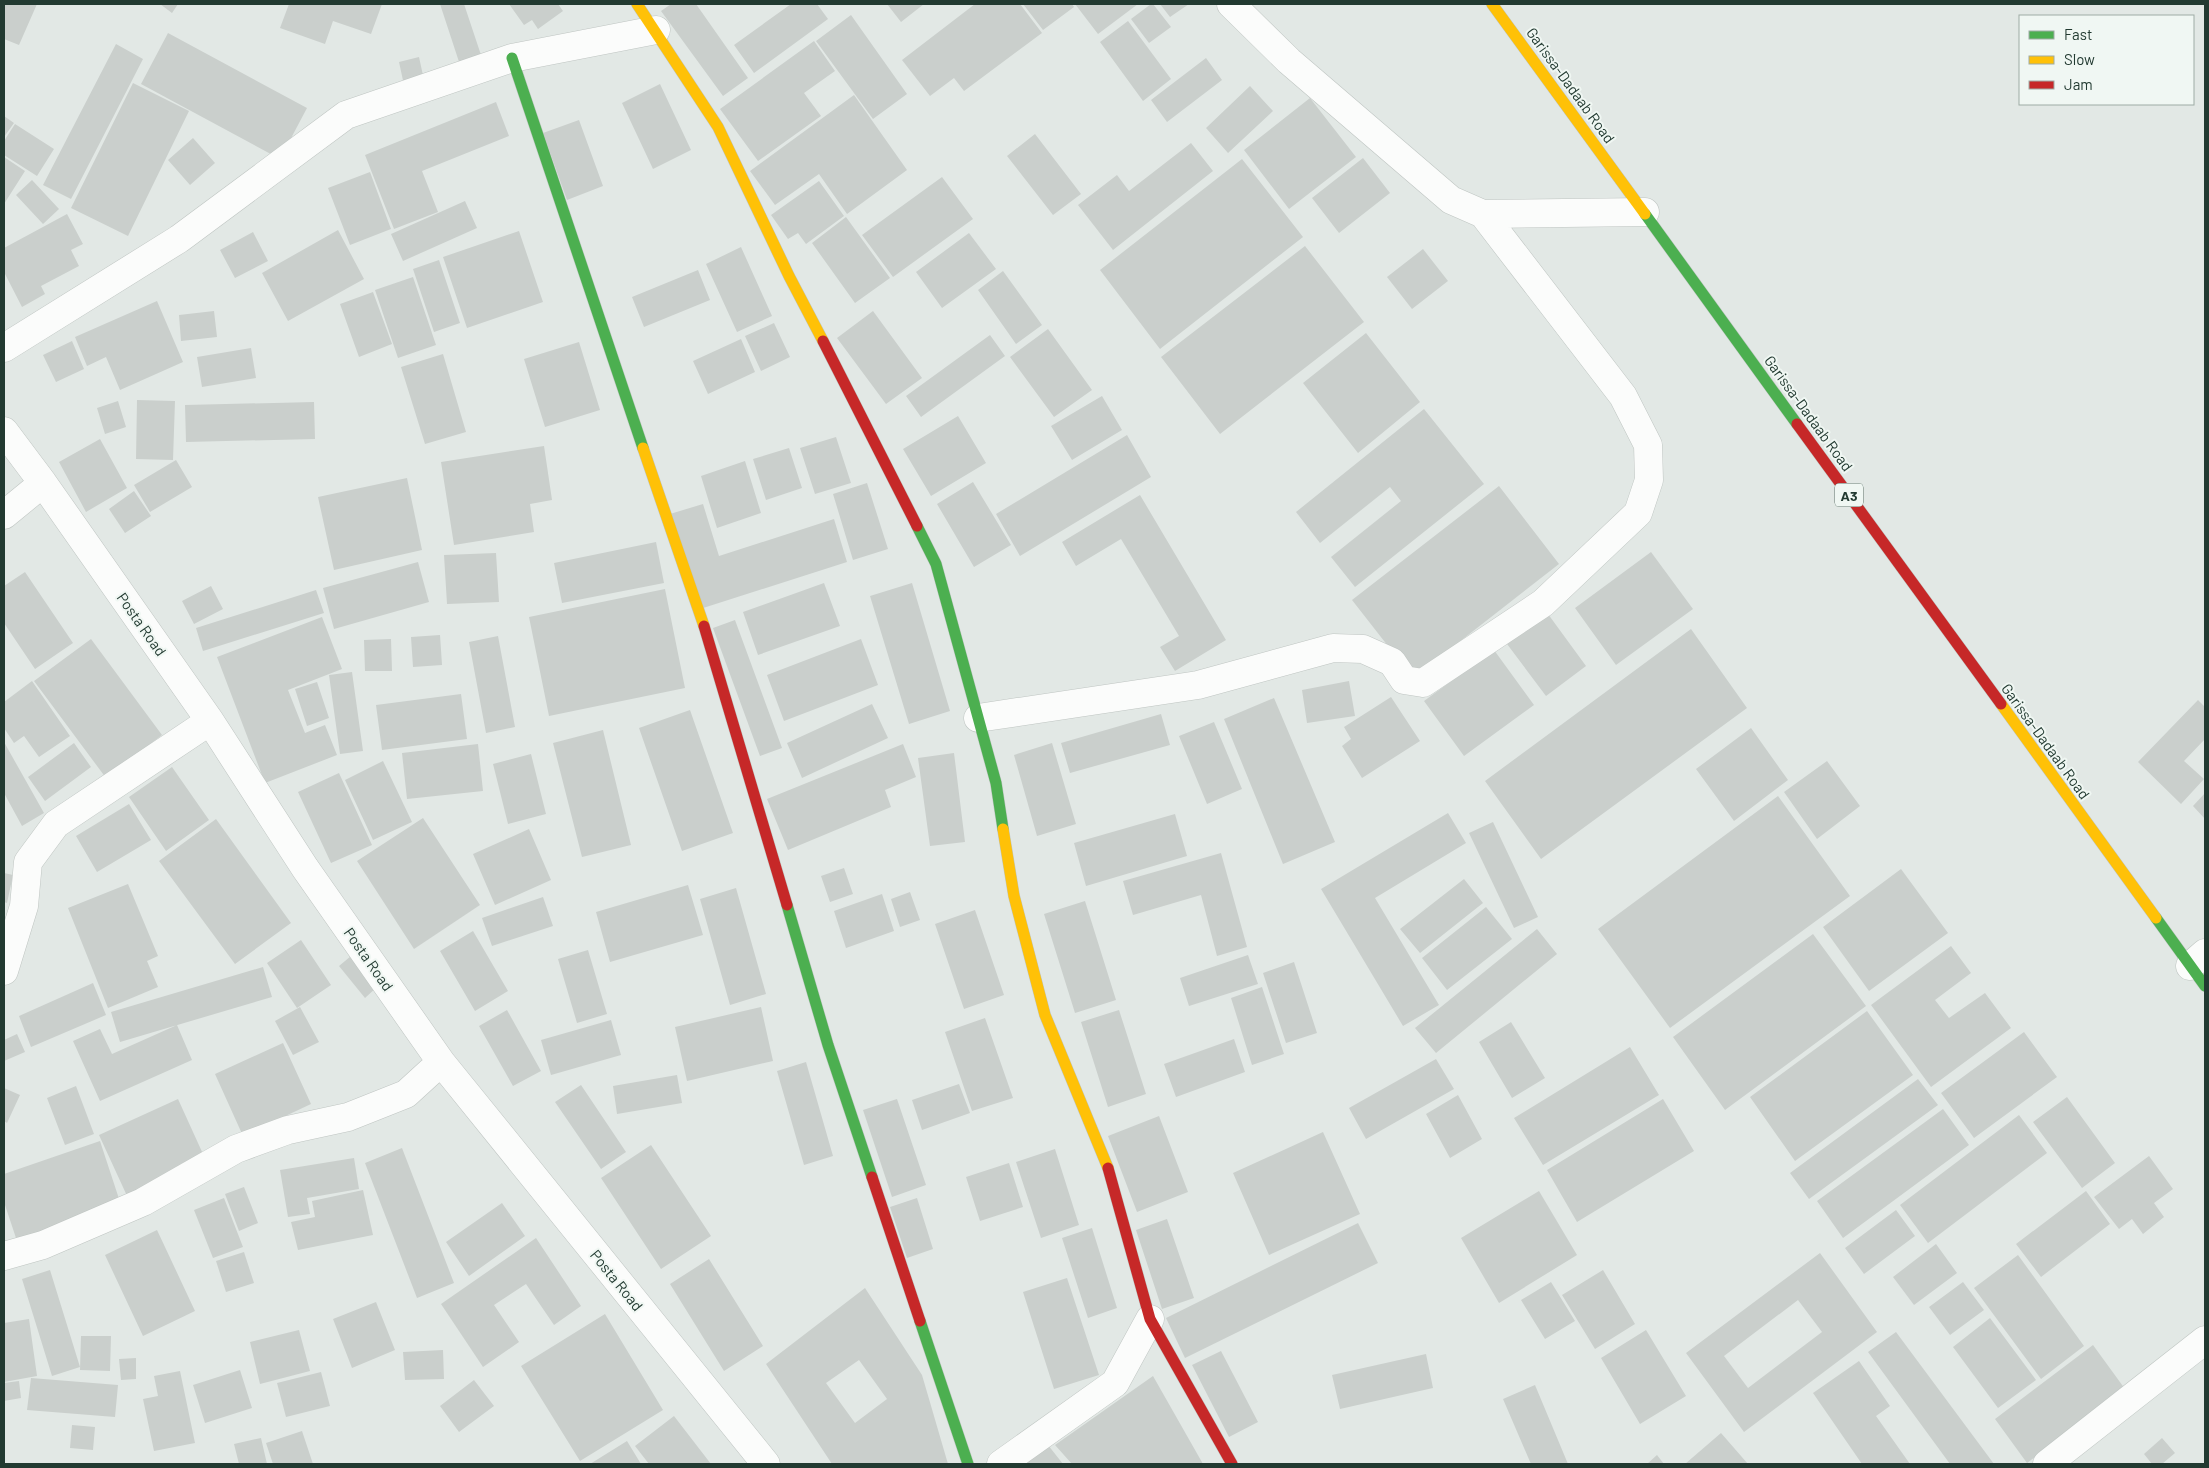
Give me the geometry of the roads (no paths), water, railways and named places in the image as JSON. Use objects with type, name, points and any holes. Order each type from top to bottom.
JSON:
[{"type":"main road","points":[[637,4],[656,30],[718,127],[789,276],[868,426],[936,564],[996,783],[1014,896],[1045,1015],[1110,1174],[1150,1319],[1232,1464]]},
{"type":"main road","name":"Garissa-Dadaab Road","points":[[1492,4],[2200,968]]},
{"type":"main road","points":[[512,58],[708,642],[828,1046],[968,1464]]},
{"type":"street","points":[[1231,4],[1289,61],[1450,200],[1483,214],[1645,212]]},
{"type":"street","points":[[4,348],[180,238],[346,115],[512,58],[656,30]]},
{"type":"street","points":[[978,718],[1198,685],[1333,648],[1363,648],[1392,662],[1404,680],[1423,683],[1543,603],[1638,513],[1649,480],[1648,445],[1623,396],[1483,214]]},
{"type":"street","name":"Posta Road","points":[[4,432],[43,483],[210,720],[305,868],[441,1062],[766,1464]]},
{"type":"street","points":[[4,515],[43,483]]},
{"type":"street","points":[[4,971],[24,906],[28,862],[56,824],[210,720]]},
{"type":"street","points":[[4,1256],[43,1246],[143,1202],[236,1149],[288,1130],[348,1117],[406,1094],[441,1062]]},
{"type":"street","points":[[1001,1464],[1115,1383],[1150,1319]]},
{"type":"street","points":[[2047,1464],[2205,1340]]}]
